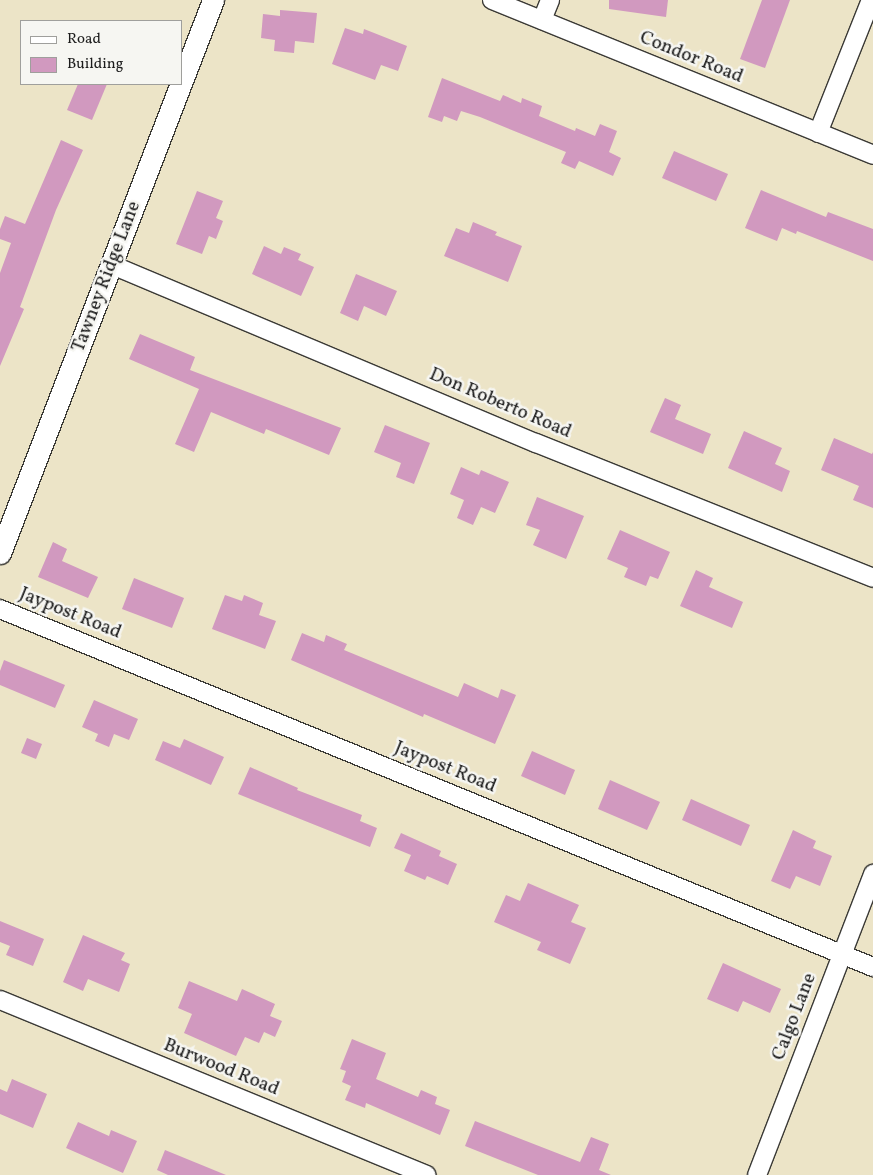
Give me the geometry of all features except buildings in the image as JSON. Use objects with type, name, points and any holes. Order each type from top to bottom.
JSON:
[{"type":"street","name":"Tawney Ridge Lane","points":[[182,81],[213,0]]},
{"type":"street","name":"Condor Road","points":[[492,0],[873,155]]},
{"type":"street","points":[[542,20],[550,0]]},
{"type":"street","points":[[818,133],[871,0]]},
{"type":"street","name":"Tawney Ridge Lane","points":[[0,553],[181,85]]},
{"type":"street","name":"Don Roberto Road","points":[[112,265],[536,443],[873,578]]},
{"type":"street","name":"Jaypost Road","points":[[0,608],[873,967]]},
{"type":"street","name":"Calgo Lane","points":[[757,1175],[873,874]]},
{"type":"street","name":"Burwood Road","points":[[0,1000],[426,1175]]}]
